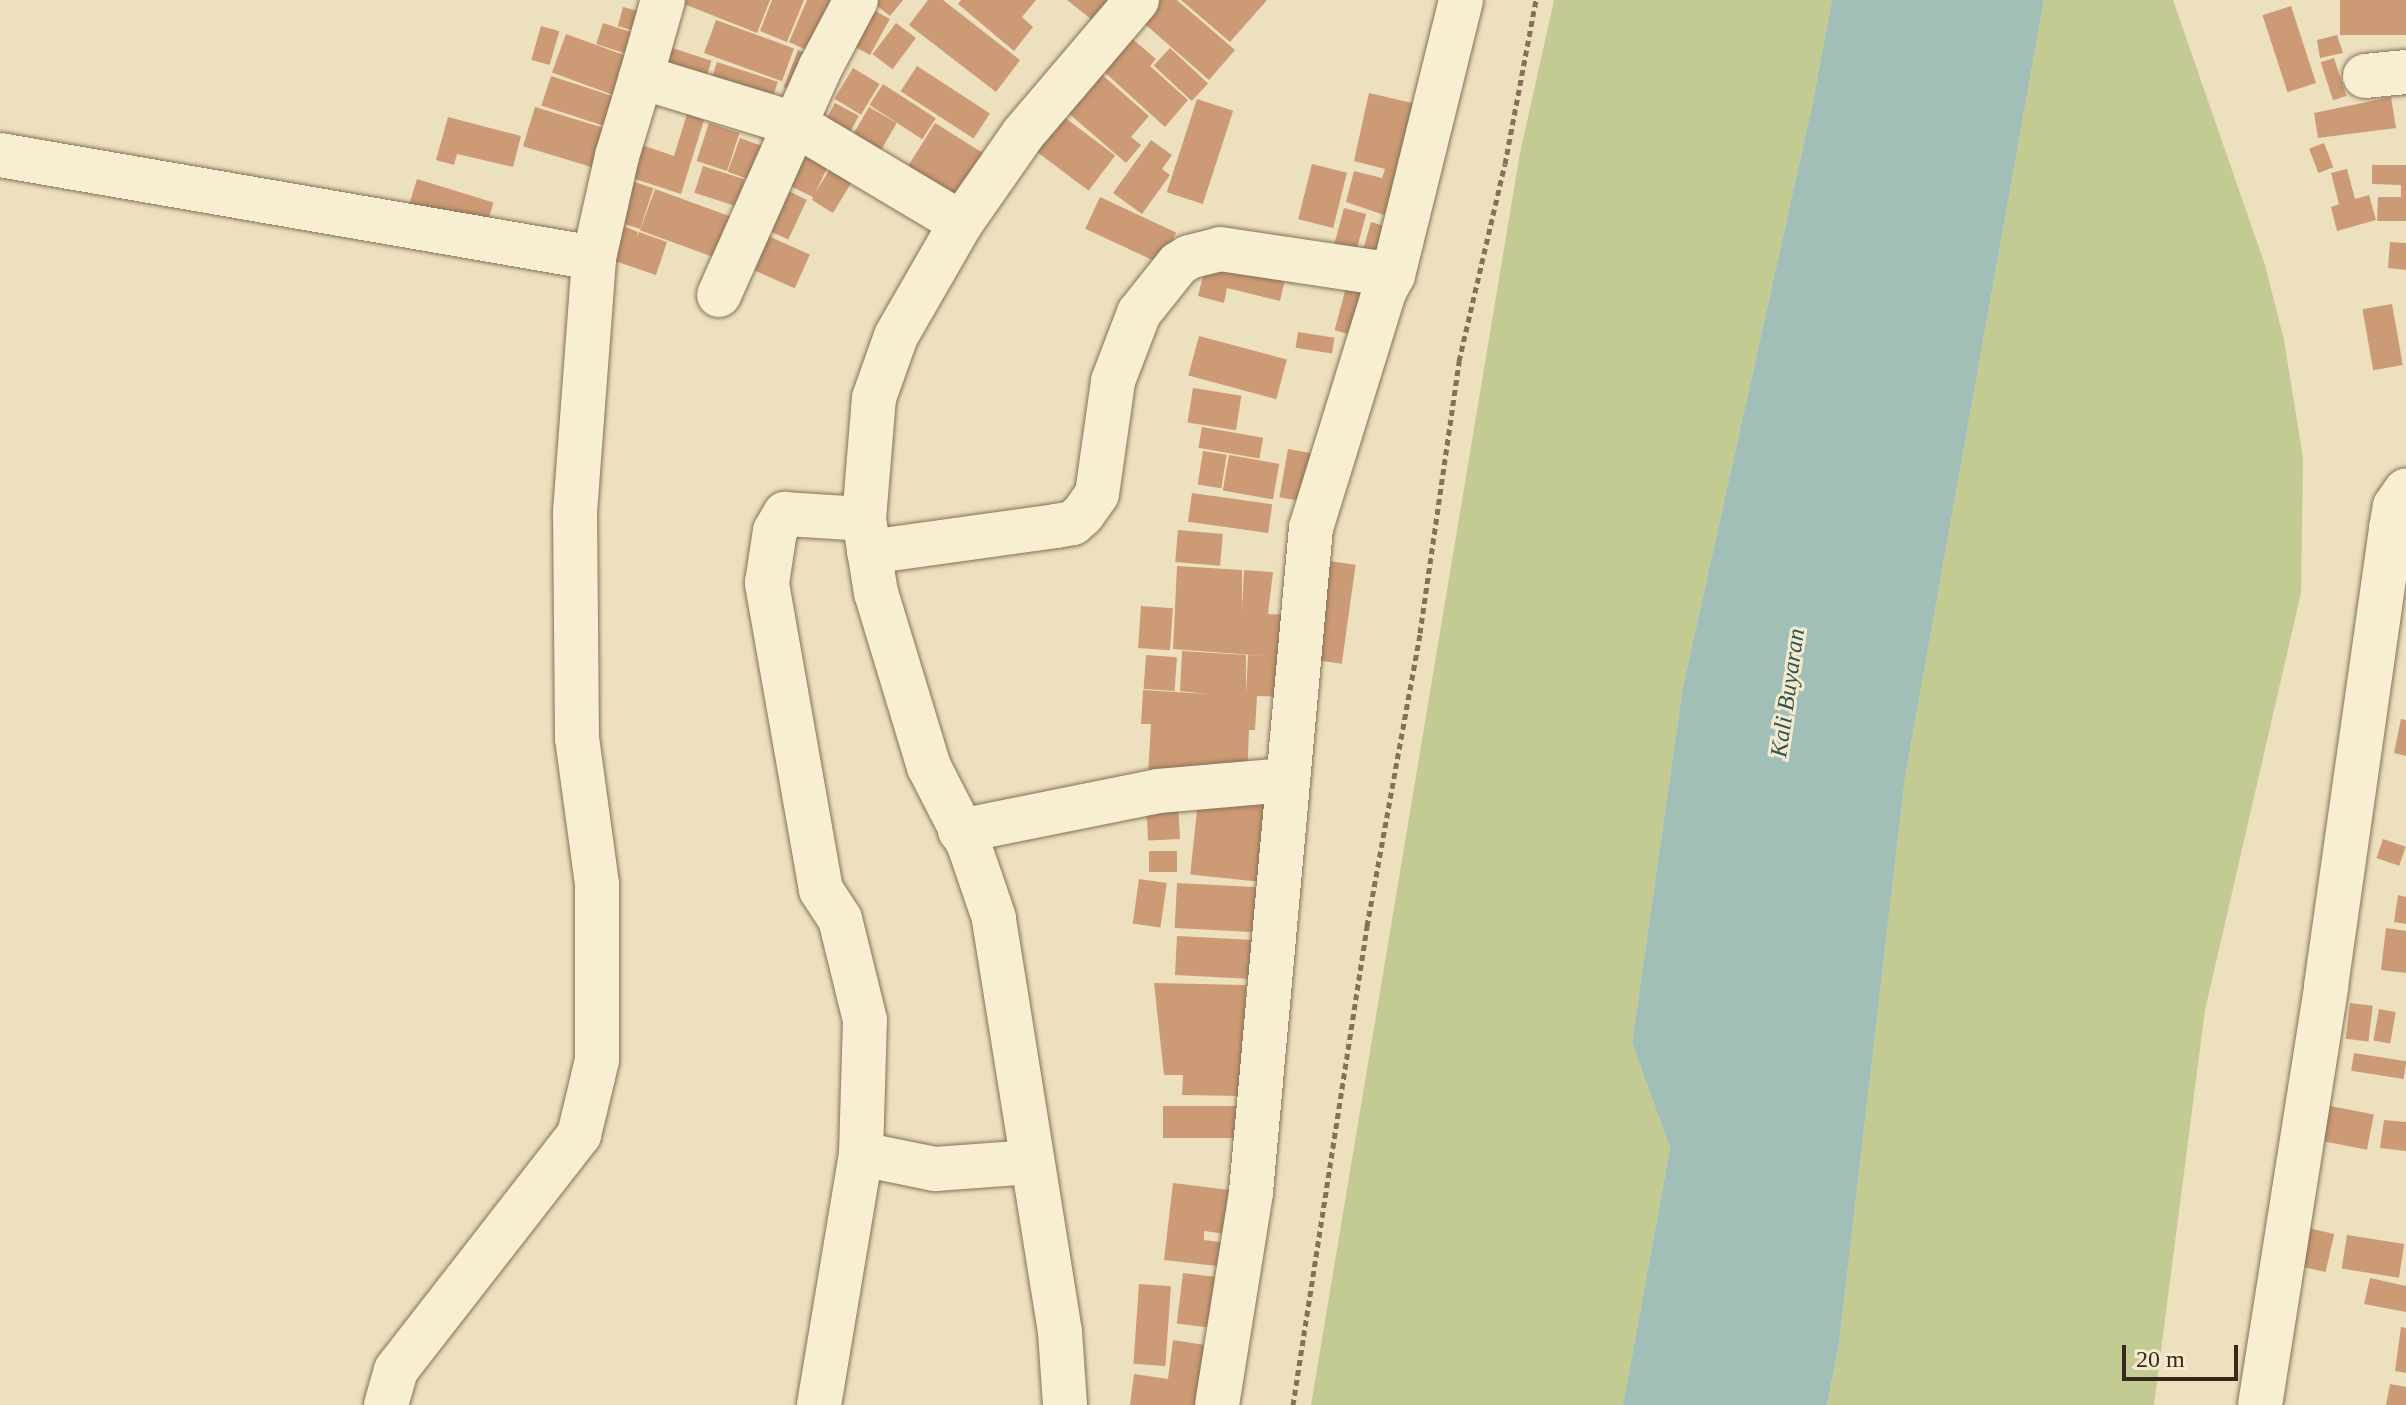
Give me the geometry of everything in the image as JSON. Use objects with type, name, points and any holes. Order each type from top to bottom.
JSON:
[{"type":"street","points":[[386,1405],[396,1370],[579,1135],[597,1060],[597,884],[577,738],[575,512],[594,258],[617,156],[663,0]]},
{"type":"street","points":[[719,295],[795,124],[856,0]]},
{"type":"street","points":[[1065,1405],[1060,1332],[994,918],[969,845],[929,767],[876,593],[866,536],[874,398],[896,336],[961,223],[1023,134],[1137,0]]},
{"type":"street","points":[[1217,1405],[1251,1192],[1311,528],[1384,292],[1393,275],[1461,0]]},
{"type":"street","points":[[641,77],[795,124],[961,223]]},
{"type":"street","points":[[0,155],[594,258]]},
{"type":"street","points":[[819,1405],[861,1154],[865,1020],[840,919],[821,890],[767,583],[775,531],[785,514],[866,536],[1073,523],[1097,494],[1113,381],[1139,313],[1178,264],[1189,257],[1220,249],[1393,275]]},
{"type":"street","points":[[2260,1405],[2326,986],[2391,528],[2395,506],[2406,490]]},
{"type":"street","points":[[960,831],[1158,791],[1287,780]]},
{"type":"street","points":[[861,1154],[935,1169],[1032,1162]]},
{"type":"path","points":[[1293,1405],[1367,926],[1420,633],[1459,361],[1505,164],[1536,0]]},
{"type":"green space","points":[[1554,0],[1832,0],[1812,106],[1683,686],[1632,1043],[1670,1148],[1623,1405],[1311,1405],[1520,153]]},
{"type":"green space","points":[[2044,0],[2173,0],[2265,265],[2284,340],[2303,458],[2301,593],[2205,1010],[2154,1405],[1827,1405],[1839,1344],[1905,778]]},
{"type":"water","name":"Kali Buyaran","points":[[1832,0],[2044,0],[1905,778],[1839,1344],[1827,1405],[1623,1405],[1670,1148],[1632,1043],[1683,686],[1812,106]]},
{"type":"building","points":[[686,0],[770,0],[757,33],[684,4]]},
{"type":"building","points":[[772,0],[804,0],[787,42],[760,31]]},
{"type":"building","points":[[807,0],[841,0],[818,55],[789,42]]},
{"type":"building","points":[[870,0],[903,0],[890,16]]},
{"type":"building","points":[[928,0],[943,0],[1020,60],[996,92],[909,25]]},
{"type":"building","points":[[961,0],[1036,0],[1022,17],[1033,27],[1014,51],[958,4]]},
{"type":"building","points":[[1067,0],[1114,0],[1096,23]]},
{"type":"building","points":[[1154,0],[1177,0],[1235,50],[1209,80],[1138,18]]},
{"type":"building","points":[[1181,0],[1267,0],[1230,42]]},
{"type":"building","points":[[2340,0],[2406,0],[2406,35],[2340,35]]},
{"type":"building","points":[[2291,6],[2316,83],[2287,92],[2262,15]]},
{"type":"building","points":[[623,7],[649,14],[644,33],[618,26]]},
{"type":"building","points":[[868,7],[890,19],[870,55],[848,43]]},
{"type":"building","points":[[716,20],[794,48],[782,81],[704,53]]},
{"type":"building","points":[[603,23],[641,35],[634,56],[596,44]]},
{"type":"building","points":[[896,23],[916,38],[892,69],[873,54]]},
{"type":"building","points":[[541,26],[559,31],[550,65],[531,60]]},
{"type":"building","points":[[566,34],[631,58],[617,96],[552,73]]},
{"type":"building","points":[[2337,35],[2343,53],[2320,58],[2317,40]]},
{"type":"building","points":[[1129,36],[1156,59],[1150,66],[1188,100],[1165,127],[1101,69]]},
{"type":"building","points":[[663,45],[712,61],[698,104],[649,88]]},
{"type":"building","points":[[1170,48],[1208,83],[1192,101],[1154,66]]},
{"type":"building","points":[[798,50],[816,57],[801,94],[784,87]]},
{"type":"building","points":[[2334,58],[2346,96],[2333,100],[2321,62]]},
{"type":"building","points":[[717,62],[778,82],[767,116],[706,96]]},
{"type":"building","points":[[1091,65],[1149,116],[1131,137],[1141,145],[1126,163],[1066,111]]},
{"type":"building","points":[[917,66],[990,113],[974,139],[901,91]]},
{"type":"building","points":[[853,68],[880,84],[861,115],[834,99]]},
{"type":"building","points":[[551,76],[619,98],[609,127],[541,105]]},
{"type":"building","points":[[883,84],[936,118],[922,139],[869,105]]},
{"type":"building","points":[[1369,93],[1425,106],[1399,220],[1346,202],[1354,171],[1382,178],[1385,169],[1354,161]]},
{"type":"building","points":[[2391,97],[2396,128],[2318,138],[2314,113]]},
{"type":"building","points":[[1197,99],[1233,111],[1203,204],[1167,192]]},
{"type":"building","points":[[835,103],[859,116],[845,142],[821,129]]},
{"type":"building","points":[[535,107],[611,130],[599,169],[523,146]]},
{"type":"building","points":[[869,107],[897,123],[875,161],[847,145]]},
{"type":"building","points":[[687,114],[704,120],[681,194],[626,176],[636,143],[674,156]]},
{"type":"building","points":[[1060,114],[1115,156],[1089,191],[1034,149]]},
{"type":"building","points":[[448,117],[521,136],[513,167],[457,154],[454,165],[436,160]]},
{"type":"building","points":[[709,123],[739,133],[727,171],[697,161]]},
{"type":"building","points":[[935,123],[989,157],[955,211],[901,177]]},
{"type":"building","points":[[740,138],[768,148],[756,182],[728,172]]},
{"type":"building","points":[[1151,140],[1172,155],[1162,169],[1170,175],[1142,214],[1113,193]]},
{"type":"building","points":[[2324,143],[2333,167],[2318,173],[2309,149]]},
{"type":"building","points":[[798,151],[828,166],[815,193],[831,167],[853,180],[833,213],[812,200],[813,197],[782,182]]},
{"type":"building","points":[[1312,164],[1347,173],[1333,228],[1298,219]]},
{"type":"building","points":[[2372,165],[2406,165],[2406,221],[2377,221],[2378,197],[2401,197],[2401,185],[2372,184]]},
{"type":"building","points":[[703,166],[745,180],[736,206],[694,193]]},
{"type":"building","points":[[2347,169],[2355,199],[2369,195],[2376,220],[2337,231],[2331,207],[2339,204],[2331,173]]},
{"type":"building","points":[[622,178],[653,188],[640,229],[609,219]]},
{"type":"building","points":[[417,179],[494,202],[484,234],[407,211]]},
{"type":"building","points":[[655,189],[731,217],[716,258],[640,230]]},
{"type":"building","points":[[786,190],[807,200],[788,240],[767,230]]},
{"type":"building","points":[[1100,197],[1176,232],[1161,264],[1085,229]]},
{"type":"building","points":[[1344,208],[1366,214],[1355,256],[1333,251]]},
{"type":"building","points":[[1371,222],[1396,229],[1387,262],[1362,255]]},
{"type":"building","points":[[618,224],[638,232],[636,238],[639,232],[667,242],[656,275],[606,258]]},
{"type":"building","points":[[766,235],[810,255],[795,288],[751,269]]},
{"type":"building","points":[[2390,242],[2406,243],[2406,270],[2388,268]]},
{"type":"building","points":[[1208,256],[1286,275],[1280,301],[1227,288],[1224,303],[1198,296]]},
{"type":"building","points":[[1348,280],[1375,287],[1362,337],[1335,330]]},
{"type":"building","points":[[2392,304],[2403,365],[2373,370],[2362,309]]},
{"type":"building","points":[[1298,332],[1335,338],[1332,354],[1295,348]]},
{"type":"building","points":[[1199,336],[1287,360],[1276,399],[1188,376]]},
{"type":"building","points":[[1193,388],[1241,396],[1236,430],[1188,423]]},
{"type":"building","points":[[1202,427],[1263,438],[1259,458],[1198,448]]},
{"type":"building","points":[[1288,449],[1315,454],[1306,502],[1279,497]]},
{"type":"building","points":[[1203,451],[1227,455],[1221,488],[1198,485]]},
{"type":"building","points":[[1229,455],[1279,464],[1273,499],[1223,490]]},
{"type":"building","points":[[1192,493],[1272,504],[1268,533],[1188,522]]},
{"type":"building","points":[[1178,530],[1223,534],[1220,566],[1175,562]]},
{"type":"building","points":[[1322,560],[1356,565],[1342,664],[1308,659]]},
{"type":"building","points":[[1177,566],[1242,570],[1242,610],[1244,570],[1273,572],[1268,614],[1292,615],[1289,697],[1257,696],[1255,730],[1249,730],[1247,781],[1148,775],[1151,724],[1141,724],[1143,690],[1208,694],[1180,691],[1182,651],[1246,655],[1246,695],[1248,655],[1266,656],[1173,649]]},
{"type":"building","points":[[1141,606],[1173,608],[1170,650],[1138,648]]},
{"type":"building","points":[[1146,655],[1177,657],[1175,691],[1144,689]]},
{"type":"building","points":[[2401,719],[2406,720],[2406,756],[2394,753]]},
{"type":"building","points":[[1199,791],[1276,799],[1267,883],[1190,875]]},
{"type":"building","points":[[1178,801],[1180,839],[1148,841],[1146,803]]},
{"type":"building","points":[[2383,839],[2406,847],[2399,866],[2376,858]]},
{"type":"building","points":[[1149,851],[1177,851],[1177,872],[1149,872]]},
{"type":"building","points":[[1139,879],[1167,883],[1160,927],[1133,924]]},
{"type":"building","points":[[1177,883],[1259,887],[1257,932],[1175,928]]},
{"type":"building","points":[[2398,895],[2406,897],[2406,924],[2394,922]]},
{"type":"building","points":[[2386,928],[2406,931],[2406,973],[2381,970]]},
{"type":"building","points":[[1177,936],[1254,940],[1252,979],[1175,975]]},
{"type":"building","points":[[1154,983],[1246,985],[1244,1096],[1182,1095],[1183,1075],[1164,1075]]},
{"type":"building","points":[[2350,1003],[2373,1006],[2368,1042],[2346,1039]]},
{"type":"building","points":[[2379,1009],[2396,1012],[2390,1043],[2373,1041]]},
{"type":"building","points":[[2354,1053],[2406,1061],[2404,1079],[2351,1071]]},
{"type":"building","points":[[2315,1103],[2374,1114],[2367,1150],[2308,1138]]},
{"type":"building","points":[[1163,1106],[1238,1106],[1238,1138],[1163,1138]]},
{"type":"building","points":[[2384,1120],[2406,1122],[2406,1151],[2380,1148]]},
{"type":"building","points":[[1173,1183],[1238,1191],[1233,1235],[1204,1231],[1204,1240],[1228,1243],[1226,1267],[1164,1260]]},
{"type":"building","points":[[2308,1228],[2334,1234],[2326,1272],[2299,1266]]},
{"type":"building","points":[[2347,1235],[2404,1244],[2399,1278],[2342,1269]]},
{"type":"building","points":[[1183,1273],[1223,1278],[1216,1328],[1177,1324]]},
{"type":"building","points":[[2370,1278],[2406,1286],[2406,1312],[2364,1304]]},
{"type":"building","points":[[1139,1284],[1171,1286],[1165,1366],[1133,1364]]},
{"type":"building","points":[[2401,1327],[2406,1328],[2406,1373],[2395,1371]]},
{"type":"building","points":[[1173,1340],[1212,1346],[1204,1405],[1130,1405],[1134,1374],[1168,1379]]},
{"type":"building","points":[[2390,1384],[2406,1387],[2406,1405],[2386,1405]]}]
